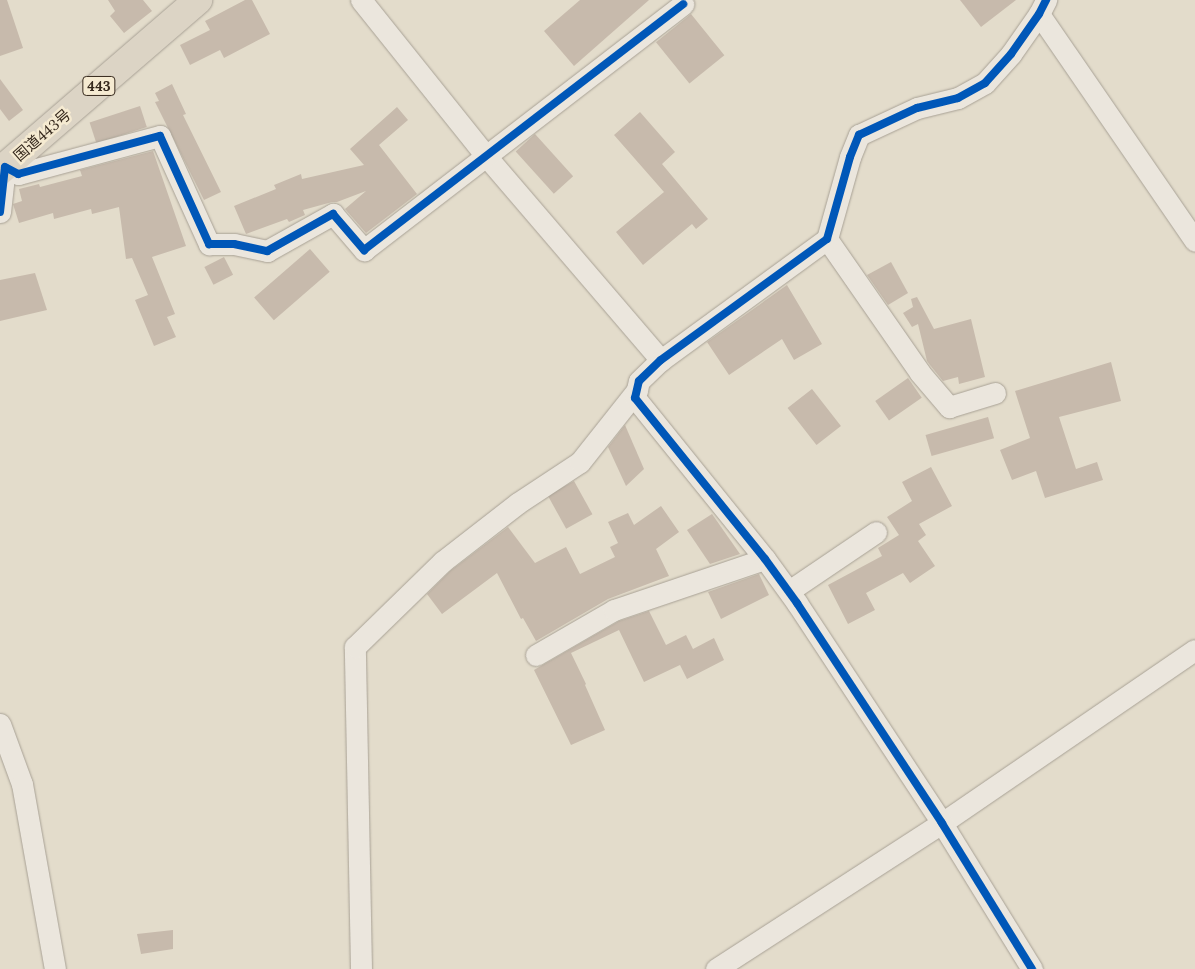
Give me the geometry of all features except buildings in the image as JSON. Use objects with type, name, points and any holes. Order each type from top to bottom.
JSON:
[{"type":"highway","name":"国道443号","points":[[3,169],[185,4]]},
{"type":"street","points":[[361,0],[486,156],[661,360]]},
{"type":"street","points":[[0,212],[3,169],[18,174],[160,136],[209,244],[234,244],[267,251],[333,214],[364,250],[683,4]]},
{"type":"street","points":[[1032,969],[942,824],[789,591],[635,398],[639,381],[661,360],[827,239],[850,157],[859,135],[917,108],[958,98],[985,83],[1010,54],[1041,6],[1195,241]]},
{"type":"street","points":[[827,239],[920,373],[949,407],[995,393]]},
{"type":"street","points":[[361,969],[355,647],[442,562],[518,503],[580,462],[637,390]]},
{"type":"street","points":[[789,591],[876,532]]},
{"type":"street","points":[[536,655],[614,610],[765,559]]},
{"type":"street","points":[[716,969],[942,824],[1195,650]]},
{"type":"street","points":[[0,724],[22,784],[55,969]]},
{"type":"cycle path","points":[[1032,969],[942,823],[797,603],[765,559],[635,398],[639,381],[661,360],[827,239],[850,157],[859,135],[917,108],[958,98],[985,83],[1011,54],[1039,14],[1046,0]]},
{"type":"cycle path","points":[[0,212],[5,167],[18,174],[160,136],[209,244],[234,244],[267,251],[333,214],[364,250],[683,4]]}]
